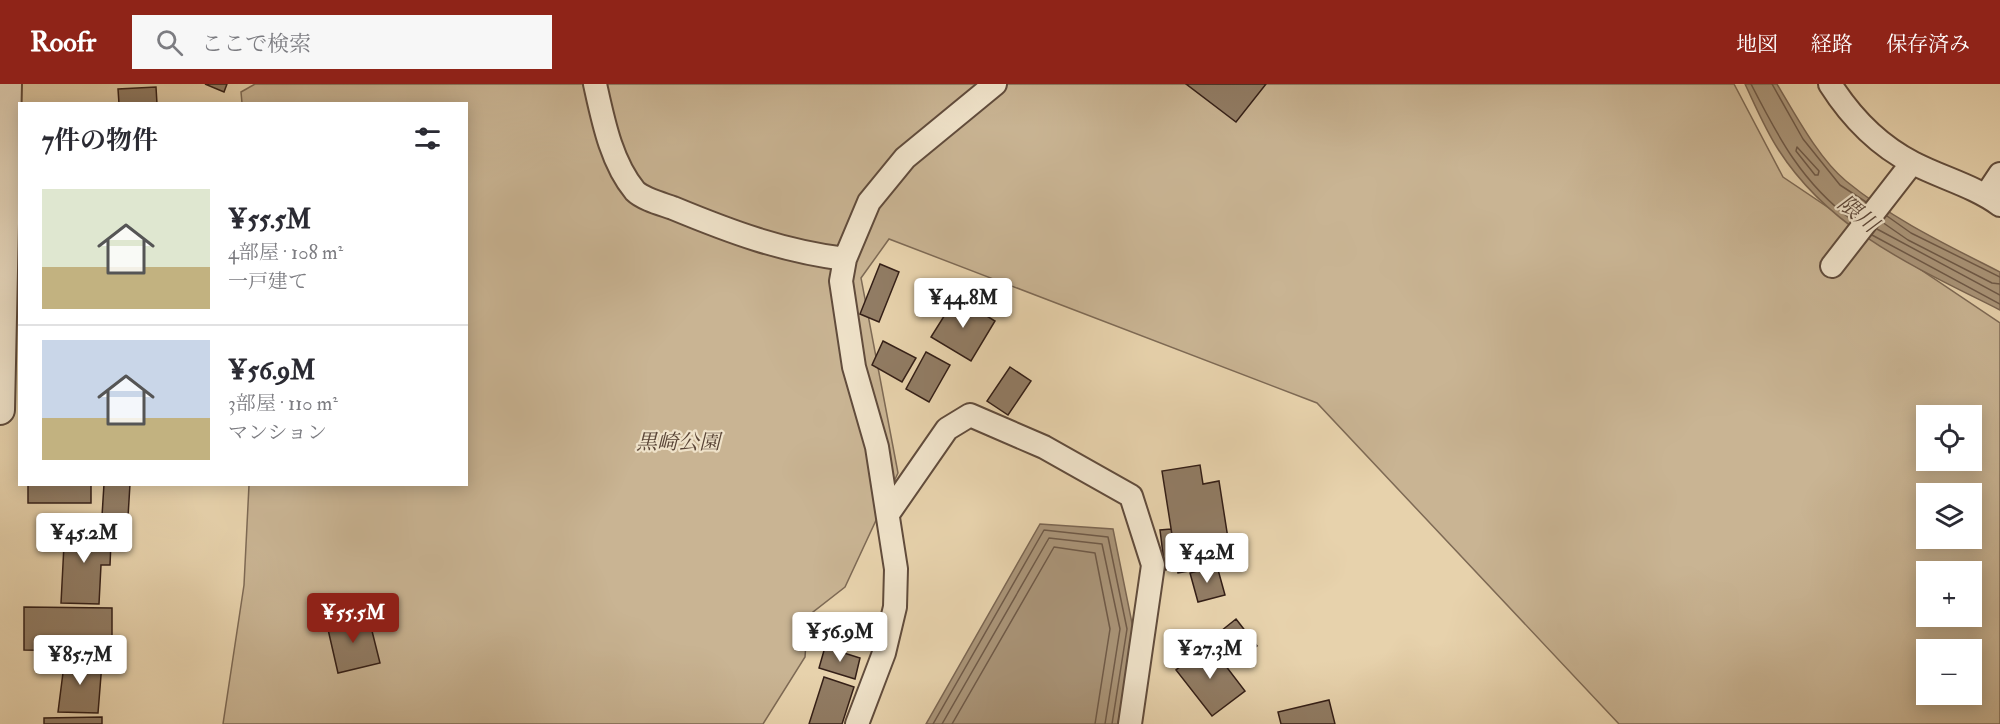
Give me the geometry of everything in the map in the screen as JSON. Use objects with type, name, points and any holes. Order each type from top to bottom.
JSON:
[{"type":"street","points":[[0,410],[7,84]]},
{"type":"street","points":[[595,84],[602,118],[619,166],[637,193],[742,237],[807,254],[844,259]]},
{"type":"street","points":[[857,724],[884,653],[896,607],[896,568],[877,447],[854,367],[842,281],[844,259],[869,202],[905,158],[995,84]]},
{"type":"street","points":[[1830,84],[1856,121],[1912,163],[1993,200],[2000,174]]},
{"type":"street","points":[[1832,266],[1912,163]]},
{"type":"street","points":[[888,514],[947,429],[970,415],[1044,447],[1131,496],[1153,564],[1130,724]]},
{"type":"green space","name":"黒崎公園","points":[[255,84],[1734,84],[1783,177],[2000,323],[2000,724],[1619,724],[1317,403],[889,239],[861,278],[898,473],[845,587],[808,616],[805,657],[763,724],[223,724],[244,585],[249,486],[468,486],[468,102],[242,102],[241,92]]},
{"type":"water","name":"隈川","points":[[1745,84],[1777,84],[1817,149],[1846,181],[1901,219],[2000,272],[2000,310],[1938,279],[1877,244],[1823,203],[1799,178],[1778,149]]},
{"type":"water","points":[[1040,524],[1113,529],[1133,628],[1118,724],[926,724]]},
{"type":"building","points":[[205,84],[227,84],[224,92]]},
{"type":"building","points":[[1186,84],[1266,84],[1236,122]]},
{"type":"building","points":[[156,87],[157,102],[119,102],[118,89]]},
{"type":"building","points":[[880,264],[899,272],[879,322],[860,314]]},
{"type":"building","points":[[956,297],[995,321],[971,361],[931,337]]},
{"type":"building","points":[[883,341],[916,358],[902,382],[872,365]]},
{"type":"building","points":[[926,352],[950,365],[929,402],[906,389]]},
{"type":"building","points":[[1010,367],[1031,381],[1008,415],[987,401]]},
{"type":"building","points":[[1200,465],[1203,484],[1219,481],[1232,564],[1178,573],[1162,471]]},
{"type":"building","points":[[28,486],[91,486],[91,503],[28,503]]},
{"type":"building","points":[[104,486],[130,486],[128,517],[102,516]]},
{"type":"building","points":[[65,525],[105,527],[105,541],[111,542],[110,565],[101,565],[99,604],[61,603]]},
{"type":"building","points":[[1171,529],[1178,568],[1165,570],[1160,530]]},
{"type":"building","points":[[1217,566],[1225,595],[1198,602],[1190,573]]},
{"type":"building","points":[[24,607],[112,608],[112,640],[89,640],[89,651],[24,650]]},
{"type":"building","points":[[368,615],[380,663],[338,673],[327,625]]},
{"type":"building","points":[[1236,619],[1257,646],[1239,661],[1216,635]]},
{"type":"building","points":[[1209,644],[1245,691],[1212,716],[1176,670]]},
{"type":"building","points":[[825,647],[860,658],[855,679],[819,668]]},
{"type":"building","points":[[65,657],[102,663],[98,713],[58,712]]},
{"type":"building","points":[[824,677],[854,687],[842,724],[809,724]]},
{"type":"building","points":[[1329,700],[1335,724],[1281,724],[1278,712]]},
{"type":"building","points":[[102,717],[102,724],[44,724],[44,718]]}]
